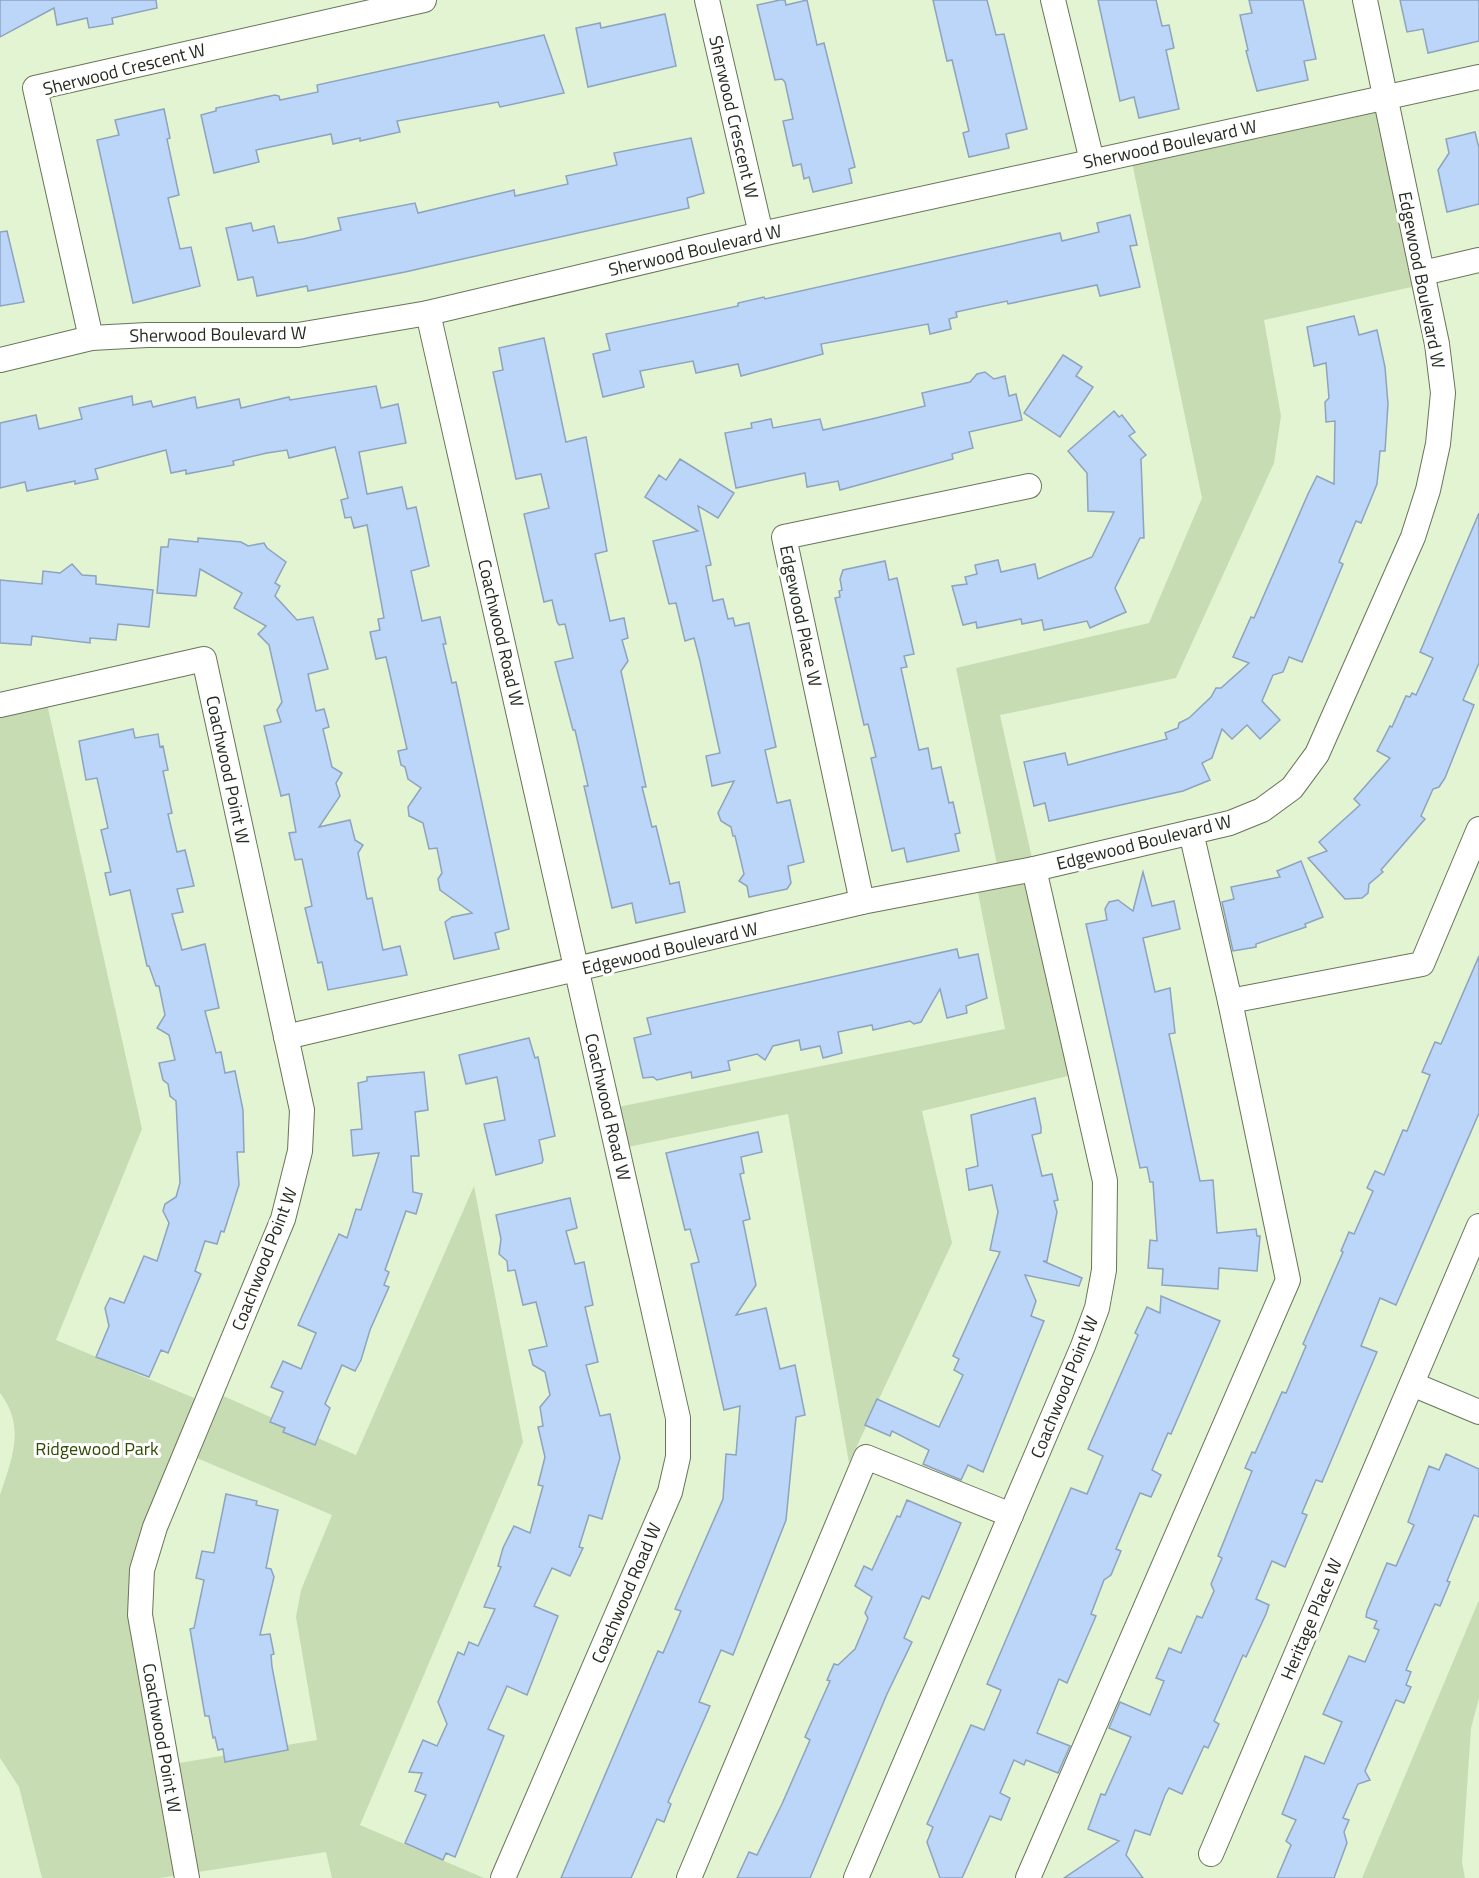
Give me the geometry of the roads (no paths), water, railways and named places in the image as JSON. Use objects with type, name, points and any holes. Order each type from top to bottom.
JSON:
[{"type":"street","name":"Sherwood Crescent W","points":[[91,338],[35,88],[424,0]]},
{"type":"street","name":"Sherwood Crescent W","points":[[707,0],[761,234]]},
{"type":"street","points":[[1053,0],[1092,161]]},
{"type":"street","name":"Edgewood Boulevard W","points":[[286,1037],[862,902],[1034,869],[1230,823],[1262,810],[1292,788],[1317,754],[1337,714],[1408,547],[1433,467],[1438,444],[1443,393],[1437,344],[1423,273],[1365,0]]},
{"type":"street","name":"Sherwood Boulevard W","points":[[0,360],[91,338],[147,334],[244,337],[298,335],[428,314],[761,234],[1479,77]]},
{"type":"street","points":[[1423,273],[1479,260]]},
{"type":"street","name":"Coachwood Road W","points":[[428,314],[678,1418],[678,1457],[670,1492],[503,1878]]},
{"type":"street","name":"Edgewood Place W","points":[[862,902],[784,537],[1029,486]]},
{"type":"street","name":"Coachwood Point W","points":[[0,705],[204,659],[302,1110],[300,1151],[294,1185],[283,1219],[155,1527],[142,1570],[140,1615],[187,1878]]},
{"type":"street","points":[[1230,1001],[1422,964],[1479,829]]},
{"type":"street","points":[[1028,1878],[1288,1280],[1230,1001],[1191,832]]},
{"type":"street","name":"Coachwood Point W","points":[[856,1878],[1083,1347],[1097,1308],[1104,1270],[1105,1181],[1034,869]]},
{"type":"street","name":"Heritage Place W","points":[[1211,1854],[1479,1226]]},
{"type":"street","points":[[1412,1384],[1479,1412]]},
{"type":"street","points":[[689,1878],[866,1457],[1011,1515]]},
{"type":"park label","name":"Ridgewood Park","points":[[97,1448]]}]
